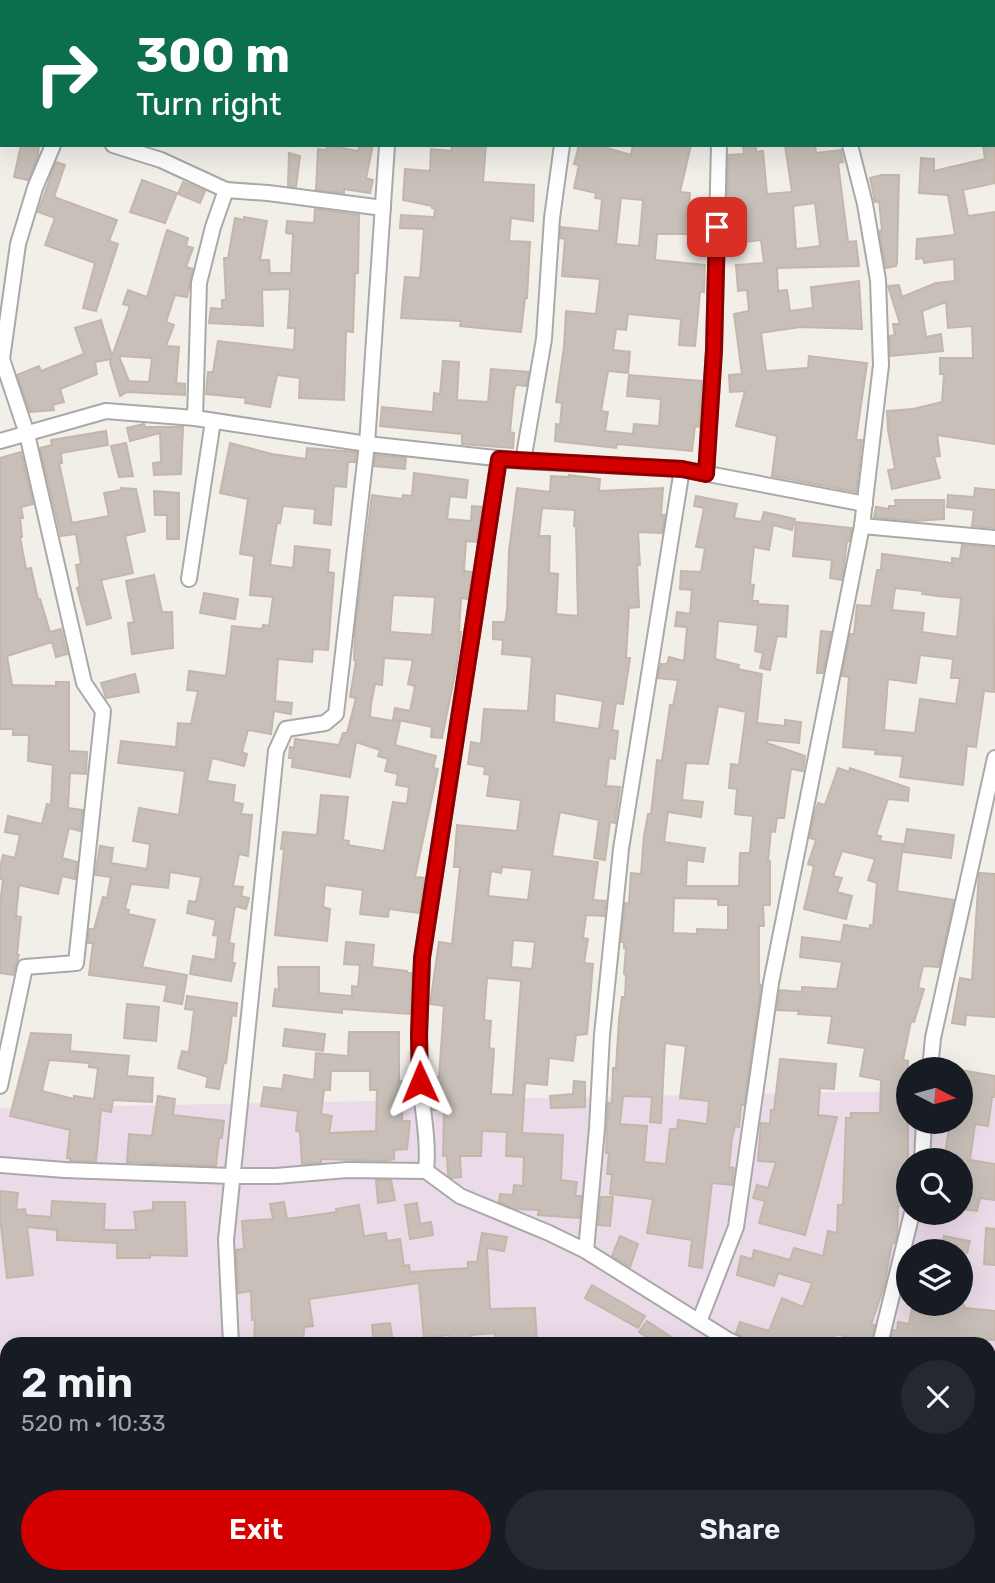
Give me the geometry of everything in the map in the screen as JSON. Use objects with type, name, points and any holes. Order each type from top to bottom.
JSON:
[{"type":"street","points":[[0,1086],[25,967],[76,963],[103,711],[83,683],[27,434],[2,359],[18,244],[35,188],[52,147]]},
{"type":"street","points":[[119,147],[161,160],[226,190],[383,208]]},
{"type":"street","points":[[231,1337],[226,1240],[276,751],[286,729],[326,723],[336,714],[367,443],[387,147]]},
{"type":"street","points":[[523,461],[544,339],[552,218],[562,147]]},
{"type":"street","points":[[706,474],[714,350],[719,147]]},
{"type":"street","points":[[699,1322],[736,1227],[771,983],[862,526],[881,365],[878,280],[850,147]]},
{"type":"street","points":[[195,418],[200,283],[213,227],[226,190]]},
{"type":"street","points":[[0,441],[106,411],[195,418],[499,459],[682,469],[864,504]]},
{"type":"street","points":[[189,579],[213,421]]},
{"type":"street","points":[[426,1171],[428,1153],[420,1082],[419,1034],[422,958],[499,459]]},
{"type":"street","points":[[586,1251],[602,1035],[621,849],[682,469]]},
{"type":"street","points":[[862,526],[995,538]]},
{"type":"street","points":[[931,1057],[933,1038],[995,758]]},
{"type":"street","points":[[0,1165],[231,1176],[276,1176],[347,1170],[426,1171],[460,1196],[586,1251],[725,1337]]},
{"type":"street","points":[[882,1337],[909,1225]]},
{"type":"shaded area","points":[[973,1090],[995,1090],[995,1337],[0,1337],[0,1108],[896,1091],[896,1134],[973,1134]]},
{"type":"building","points":[[21,147],[39,147],[28,180],[14,177]]},
{"type":"building","points":[[327,147],[337,147],[358,151],[359,147],[373,147],[366,178],[373,180],[370,193],[344,189],[344,193],[316,190],[318,149],[326,150]]},
{"type":"building","points":[[451,147],[486,147],[483,182],[534,185],[533,221],[511,218],[509,241],[530,242],[527,298],[521,332],[460,326],[461,321],[401,318],[405,277],[420,278],[424,229],[400,228],[401,215],[434,217],[435,209],[403,200],[405,169],[430,171],[431,149],[452,151]]},
{"type":"building","points":[[578,147],[604,147],[631,155],[633,147],[691,147],[680,192],[690,193],[688,216],[702,216],[701,234],[657,234],[655,260],[705,265],[704,292],[700,292],[695,346],[679,345],[681,319],[628,314],[626,330],[616,329],[613,350],[630,352],[628,373],[608,371],[601,411],[608,412],[605,431],[633,434],[634,424],[659,426],[661,399],[627,396],[629,375],[702,381],[699,427],[695,426],[692,451],[617,444],[616,448],[555,441],[562,403],[556,402],[566,311],[596,314],[600,279],[562,276],[565,239],[560,238],[561,227],[599,231],[602,199],[595,198],[596,193],[574,188],[579,165],[574,164]],"holes":[[[621,198],[643,200],[639,246],[616,244]]]},
{"type":"building","points":[[743,147],[756,147],[756,152],[763,151],[767,194],[792,192],[785,147],[815,147],[816,153],[841,150],[843,162],[838,163],[848,242],[856,241],[859,266],[777,268],[778,291],[787,290],[790,311],[813,308],[811,287],[859,281],[862,329],[800,327],[761,333],[766,371],[808,368],[809,356],[867,363],[856,440],[862,440],[856,492],[772,476],[777,436],[736,426],[745,391],[730,392],[729,375],[742,374],[734,314],[749,311],[747,290],[738,291],[736,265],[764,263],[761,240],[729,244],[728,155],[744,154]],"holes":[[[815,203],[820,246],[796,249],[793,206]]]},
{"type":"building","points":[[983,147],[995,147],[995,183],[963,190],[968,216],[995,212],[995,444],[937,435],[940,456],[934,457],[940,478],[892,489],[888,470],[895,469],[887,411],[913,409],[942,402],[944,374],[940,374],[940,358],[973,358],[972,326],[948,328],[946,302],[922,311],[926,337],[941,334],[943,351],[890,356],[890,336],[895,335],[893,324],[900,324],[888,286],[899,285],[902,297],[936,283],[955,281],[954,259],[924,263],[923,258],[916,259],[917,239],[955,235],[948,195],[919,193],[921,158],[934,159],[934,171],[985,159]]},
{"type":"building","points":[[289,153],[300,156],[296,187],[288,186]]},
{"type":"building","points":[[56,162],[65,165],[54,197],[117,220],[109,241],[118,244],[96,311],[83,308],[95,263],[45,245],[55,218],[38,212]]},
{"type":"building","points":[[899,175],[897,263],[896,266],[886,268],[879,231],[882,230],[879,201],[875,202],[870,178]]},
{"type":"building","points":[[142,180],[177,193],[165,223],[130,212]]},
{"type":"building","points":[[183,182],[205,191],[200,203],[178,194]]},
{"type":"building","points":[[315,209],[359,215],[358,273],[355,273],[353,332],[346,331],[344,400],[299,398],[300,378],[277,375],[270,407],[245,403],[246,398],[206,394],[208,372],[213,372],[218,341],[294,350],[295,328],[288,328],[290,289],[262,290],[263,326],[209,323],[211,308],[222,309],[222,300],[226,300],[224,258],[228,258],[235,218],[267,221],[260,260],[269,260],[270,273],[291,273],[293,234],[286,233],[287,221],[314,223]]},
{"type":"building","points":[[167,230],[188,238],[186,246],[193,248],[186,267],[193,269],[187,297],[175,295],[166,322],[174,325],[166,346],[179,347],[176,383],[185,384],[185,395],[127,392],[120,396],[111,359],[95,362],[97,374],[60,389],[64,402],[53,405],[54,410],[30,412],[17,375],[39,366],[41,371],[84,354],[75,328],[101,320],[112,356],[130,306],[123,304],[128,290],[147,297]],"holes":[[[119,356],[152,358],[149,382],[129,381]]]},
{"type":"building","points":[[443,361],[459,362],[457,400],[488,402],[491,369],[529,372],[526,386],[516,385],[514,391],[510,432],[514,433],[513,448],[462,444],[462,434],[380,426],[382,407],[433,412],[434,393],[440,394]]},
{"type":"building","points":[[144,424],[145,427],[183,427],[181,474],[154,475],[153,463],[161,462],[160,433],[130,441],[127,428]]},
{"type":"building","points":[[106,431],[108,445],[61,453],[62,463],[59,463],[72,523],[109,516],[104,493],[121,488],[136,489],[145,531],[125,536],[133,573],[101,580],[111,618],[87,625],[77,588],[80,587],[76,565],[81,564],[76,534],[61,536],[40,448],[52,445],[51,440]]},
{"type":"building","points":[[126,443],[133,476],[119,477],[111,446]]},
{"type":"building","points":[[230,443],[272,454],[306,459],[307,448],[356,452],[355,462],[348,462],[346,487],[334,486],[331,525],[314,523],[315,509],[283,506],[280,523],[277,523],[270,565],[293,568],[295,546],[330,550],[328,572],[334,573],[328,650],[313,649],[312,662],[278,659],[275,701],[292,703],[291,714],[274,711],[271,734],[248,730],[242,752],[247,754],[244,766],[212,758],[207,781],[235,785],[233,802],[243,804],[241,814],[252,815],[248,856],[239,854],[233,886],[243,887],[241,896],[249,898],[246,909],[235,906],[229,943],[234,944],[232,963],[235,963],[231,981],[190,974],[193,956],[215,960],[218,936],[213,935],[216,920],[187,913],[189,901],[196,902],[201,877],[170,872],[168,888],[131,884],[125,909],[129,910],[128,914],[155,920],[142,967],[187,975],[182,1004],[164,1001],[167,985],[89,975],[93,943],[88,943],[89,929],[94,929],[103,897],[107,898],[111,877],[95,875],[100,846],[113,848],[111,863],[147,869],[150,844],[133,841],[139,808],[179,815],[185,771],[118,763],[121,741],[176,747],[178,723],[191,724],[198,691],[187,690],[189,671],[226,676],[232,626],[262,629],[263,625],[269,626],[273,597],[250,595],[254,556],[240,554],[248,499],[220,493]]},
{"type":"building","points":[[21,452],[33,504],[21,507],[23,518],[20,518],[20,537],[26,569],[31,568],[38,599],[50,632],[61,629],[67,654],[56,657],[52,642],[7,656],[12,685],[56,686],[56,682],[69,682],[69,751],[87,752],[86,774],[70,773],[68,808],[83,810],[80,831],[69,828],[62,858],[77,862],[75,879],[62,876],[58,894],[19,885],[16,916],[21,917],[19,955],[13,975],[0,973],[0,905],[3,879],[0,879],[0,868],[3,855],[15,858],[20,835],[5,832],[8,816],[42,824],[47,804],[51,805],[53,765],[28,761],[29,735],[13,735],[13,729],[0,729],[0,458]]},
{"type":"building","points":[[375,455],[406,458],[405,469],[374,466]]},
{"type":"building","points":[[414,473],[468,480],[466,498],[450,496],[447,519],[471,521],[472,506],[482,507],[476,542],[466,541],[464,571],[472,572],[468,599],[461,598],[457,664],[442,738],[431,737],[432,727],[393,719],[395,708],[410,711],[415,686],[408,684],[413,660],[384,658],[382,685],[375,684],[371,704],[370,717],[400,722],[395,745],[436,756],[433,768],[438,769],[415,877],[425,878],[419,913],[389,909],[388,917],[360,914],[363,890],[325,885],[323,907],[330,909],[327,941],[275,935],[284,849],[281,849],[283,832],[317,835],[321,795],[348,797],[343,840],[349,841],[348,845],[384,851],[393,802],[407,804],[409,787],[396,785],[398,774],[385,771],[388,759],[378,756],[380,750],[356,742],[350,777],[292,767],[293,758],[289,758],[290,747],[294,748],[295,739],[339,745],[343,733],[347,733],[356,698],[350,697],[356,661],[355,629],[372,495],[402,499],[403,495],[412,496]],"holes":[[[393,595],[435,597],[432,635],[390,632]]]},
{"type":"building","points":[[551,476],[600,479],[599,491],[663,488],[661,515],[665,515],[662,533],[638,532],[639,607],[629,608],[626,658],[630,658],[623,704],[616,703],[612,730],[618,731],[615,759],[609,758],[606,786],[620,787],[615,823],[610,822],[605,860],[594,858],[599,820],[560,812],[552,856],[598,862],[593,900],[606,901],[604,916],[586,915],[583,938],[588,939],[584,963],[593,964],[587,1034],[576,1035],[573,1061],[549,1058],[547,1085],[525,1083],[522,1133],[563,1135],[561,1180],[577,1182],[575,1196],[581,1196],[579,1218],[538,1215],[539,1210],[515,1209],[499,1202],[500,1194],[513,1195],[514,1185],[523,1186],[524,1157],[506,1156],[507,1132],[482,1131],[481,1156],[460,1156],[461,1177],[451,1178],[448,1175],[447,1156],[443,1156],[444,1110],[433,1110],[431,1098],[432,1081],[437,1081],[439,1077],[444,1006],[430,1004],[439,942],[452,944],[460,867],[454,867],[457,825],[517,831],[521,800],[487,796],[490,775],[484,774],[485,767],[468,764],[471,742],[481,744],[484,709],[528,711],[532,657],[502,654],[503,640],[493,639],[493,622],[505,622],[507,611],[509,551],[517,488],[550,492]],"holes":[[[542,508],[575,510],[578,616],[556,614],[558,574],[549,573],[550,536],[539,536]],[[555,693],[603,701],[599,729],[554,722]],[[502,867],[532,870],[528,900],[488,896],[491,871],[501,873]],[[513,940],[535,942],[532,969],[511,967]],[[487,978],[521,981],[513,1095],[491,1094],[494,1049],[489,1048],[491,1021],[484,1020]]]},
{"type":"building","points":[[975,488],[995,490],[995,528],[972,526],[974,510],[947,507],[948,495],[974,497]]},
{"type":"building","points":[[154,491],[179,493],[179,539],[167,539],[167,515],[155,515]]},
{"type":"building","points":[[696,496],[737,504],[734,518],[761,522],[764,512],[795,519],[792,530],[773,525],[769,550],[754,547],[750,584],[754,585],[752,601],[758,601],[758,604],[788,606],[786,637],[777,636],[770,670],[760,668],[763,653],[755,651],[758,625],[718,621],[715,659],[739,665],[738,669],[762,674],[757,723],[785,726],[785,720],[801,722],[799,743],[768,740],[767,743],[805,756],[803,771],[791,769],[784,818],[777,818],[775,832],[771,831],[768,861],[770,905],[763,905],[764,926],[759,926],[761,985],[744,1105],[741,1105],[739,1127],[735,1126],[732,1138],[729,1167],[734,1168],[732,1185],[712,1183],[702,1268],[689,1266],[692,1240],[647,1233],[653,1199],[610,1194],[612,1174],[607,1174],[609,1153],[606,1153],[608,1103],[612,1103],[619,1019],[622,997],[625,997],[626,948],[624,942],[621,942],[625,903],[629,904],[631,873],[641,874],[644,836],[648,814],[651,814],[657,760],[662,761],[670,705],[673,706],[678,680],[658,678],[661,664],[667,664],[669,657],[684,661],[687,627],[675,626],[677,612],[690,614],[692,590],[680,589],[681,571],[701,572],[705,548],[696,547],[704,508],[694,506]],"holes":[[[718,706],[746,712],[739,765],[731,764],[729,788],[737,789],[735,814],[753,816],[750,853],[740,853],[739,886],[686,886],[687,860],[703,862],[705,848],[664,842],[668,812],[701,817],[703,802],[682,800],[686,763],[708,764]],[[674,898],[718,899],[718,905],[728,905],[728,930],[697,929],[697,934],[673,933]],[[665,1043],[686,1046],[680,1098],[709,1101],[707,1124],[678,1120],[677,1129],[670,1129],[666,1164],[644,1162],[647,1126],[620,1124],[623,1096],[652,1097],[650,1122],[661,1123]]]},
{"type":"building","points":[[895,500],[944,500],[944,519],[915,521],[874,517],[876,507],[889,509],[889,506],[896,506]]},
{"type":"building","points":[[796,522],[852,528],[847,541],[842,580],[830,578],[832,560],[793,556]]},
{"type":"building","points":[[962,545],[995,548],[994,692],[984,691],[976,747],[967,746],[963,785],[900,777],[903,756],[875,754],[876,750],[843,747],[849,677],[842,676],[850,634],[854,634],[857,605],[871,606],[877,570],[881,570],[882,554],[952,563],[952,558],[960,559]],"holes":[[[895,588],[961,598],[957,637],[922,632],[924,613],[892,610]],[[920,655],[953,659],[951,678],[960,678],[956,704],[920,699],[915,733],[884,730],[888,679],[916,683]]]},
{"type":"building","points":[[154,575],[162,612],[172,612],[173,648],[132,654],[128,623],[134,622],[126,581]]},
{"type":"building","points":[[204,593],[238,599],[235,619],[200,613]]},
{"type":"building","points":[[821,631],[831,632],[823,673],[817,673]]},
{"type":"building","points":[[135,674],[139,692],[106,698],[101,683]]},
{"type":"building","points":[[838,768],[849,772],[850,768],[909,788],[908,801],[888,799],[876,835],[881,836],[880,841],[903,844],[897,891],[954,900],[939,967],[923,966],[918,988],[924,989],[914,1022],[911,1021],[904,1057],[896,1057],[896,1134],[908,1134],[908,1148],[896,1148],[897,1235],[895,1243],[892,1243],[884,1287],[871,1324],[875,1325],[872,1337],[836,1334],[834,1337],[742,1337],[736,1333],[740,1322],[769,1331],[782,1298],[803,1307],[812,1283],[778,1273],[774,1286],[737,1275],[741,1256],[752,1259],[754,1250],[790,1260],[794,1248],[823,1256],[828,1231],[837,1233],[838,1205],[843,1205],[846,1118],[851,1118],[851,1113],[880,1113],[881,1080],[860,1076],[865,1048],[828,1043],[832,1016],[777,1010],[780,990],[802,992],[802,987],[837,989],[842,962],[800,957],[802,937],[841,942],[844,925],[870,929],[870,925],[873,926],[877,883],[868,880],[875,859],[842,851],[833,876],[842,878],[837,892],[852,896],[846,919],[804,909],[814,866],[808,864],[816,840],[810,838],[818,803],[825,805]]},
{"type":"building","points":[[907,829],[954,835],[951,858],[903,852]]},
{"type":"building","points":[[979,873],[995,874],[995,1017],[966,1015],[965,1025],[952,1023],[960,978],[972,980]]},
{"type":"building","points":[[346,942],[374,945],[372,967],[412,973],[410,1014],[342,1009],[342,1013],[273,1006],[275,989],[279,990],[278,967],[319,967],[319,993],[352,996],[352,986],[358,987],[360,965],[344,964]]},
{"type":"building","points":[[187,996],[237,1003],[236,1016],[232,1015],[226,1063],[224,1062],[219,1089],[206,1087],[208,1077],[178,1068],[182,1051],[189,1052],[194,1010],[185,1009]]},
{"type":"building","points":[[127,1004],[159,1007],[156,1041],[124,1038]]},
{"type":"building","points":[[285,1029],[325,1034],[323,1051],[283,1046]]},
{"type":"building","points":[[349,1032],[399,1032],[399,1081],[409,1082],[408,1095],[402,1095],[402,1121],[410,1121],[407,1149],[394,1150],[394,1159],[387,1161],[321,1159],[321,1163],[302,1164],[300,1132],[296,1131],[298,1111],[261,1106],[264,1087],[282,1089],[284,1075],[314,1080],[316,1053],[348,1056]],"holes":[[[331,1071],[370,1071],[370,1090],[377,1090],[376,1131],[329,1133],[332,1116],[321,1114],[324,1090],[330,1090]]]},
{"type":"building","points":[[31,1033],[71,1035],[70,1051],[129,1056],[127,1076],[153,1078],[152,1102],[113,1100],[111,1112],[101,1110],[96,1161],[70,1161],[71,1158],[67,1158],[70,1130],[10,1116]],"holes":[[[49,1060],[89,1063],[89,1067],[98,1068],[94,1099],[74,1096],[74,1099],[42,1091]]]},
{"type":"building","points":[[780,1059],[836,1064],[834,1089],[820,1088],[818,1115],[837,1117],[805,1235],[759,1223],[765,1201],[753,1198],[757,1185],[768,1188],[776,1162],[758,1161],[761,1123],[770,1124]]},
{"type":"building","points":[[973,1072],[995,1076],[995,1097],[992,1097],[988,1126],[975,1124],[972,1148],[946,1148],[948,1134],[973,1134]]},
{"type":"building","points":[[574,1081],[585,1082],[585,1107],[551,1108],[550,1096],[573,1094]]},
{"type":"building","points":[[158,1096],[175,1099],[173,1115],[224,1121],[216,1166],[127,1162],[129,1134],[152,1136]]},
{"type":"building","points":[[973,1160],[995,1164],[995,1200],[980,1198],[977,1211],[973,1210]]},
{"type":"building","points":[[376,1180],[391,1180],[395,1200],[378,1203]]},
{"type":"building","points":[[0,1191],[18,1193],[16,1210],[25,1209],[26,1215],[51,1217],[52,1201],[105,1204],[104,1230],[136,1230],[134,1212],[153,1210],[153,1202],[185,1202],[187,1256],[117,1258],[117,1243],[57,1240],[57,1230],[27,1227],[33,1275],[7,1278]]},
{"type":"building","points":[[601,1197],[613,1197],[610,1226],[598,1225]]},
{"type":"building","points":[[284,1202],[287,1219],[337,1212],[336,1209],[359,1205],[364,1236],[386,1233],[387,1241],[400,1239],[404,1266],[409,1265],[410,1272],[468,1268],[468,1262],[477,1262],[482,1233],[507,1237],[504,1251],[487,1248],[490,1309],[535,1308],[537,1337],[495,1337],[495,1333],[470,1337],[424,1337],[419,1283],[309,1299],[313,1326],[304,1327],[303,1337],[254,1337],[251,1291],[238,1293],[236,1250],[244,1249],[242,1221],[273,1219],[270,1204]]},
{"type":"building","points":[[417,1203],[420,1224],[431,1222],[433,1235],[410,1239],[405,1205]]},
{"type":"building","points":[[986,1228],[995,1229],[995,1265],[984,1264]]},
{"type":"building","points":[[620,1236],[638,1244],[630,1267],[612,1256]]},
{"type":"building","points":[[592,1285],[645,1316],[638,1328],[585,1298]]},
{"type":"building","points":[[973,1309],[995,1311],[995,1337],[892,1337],[893,1330],[897,1331],[898,1322],[909,1324],[911,1316],[973,1316]]},
{"type":"building","points":[[647,1321],[671,1337],[646,1337],[639,1332]]},
{"type":"building","points":[[390,1323],[392,1337],[373,1337],[372,1325]]},
{"type":"route","points":[[420,1082],[422,958],[499,459],[682,469],[706,474],[714,350],[717,227]]}]
